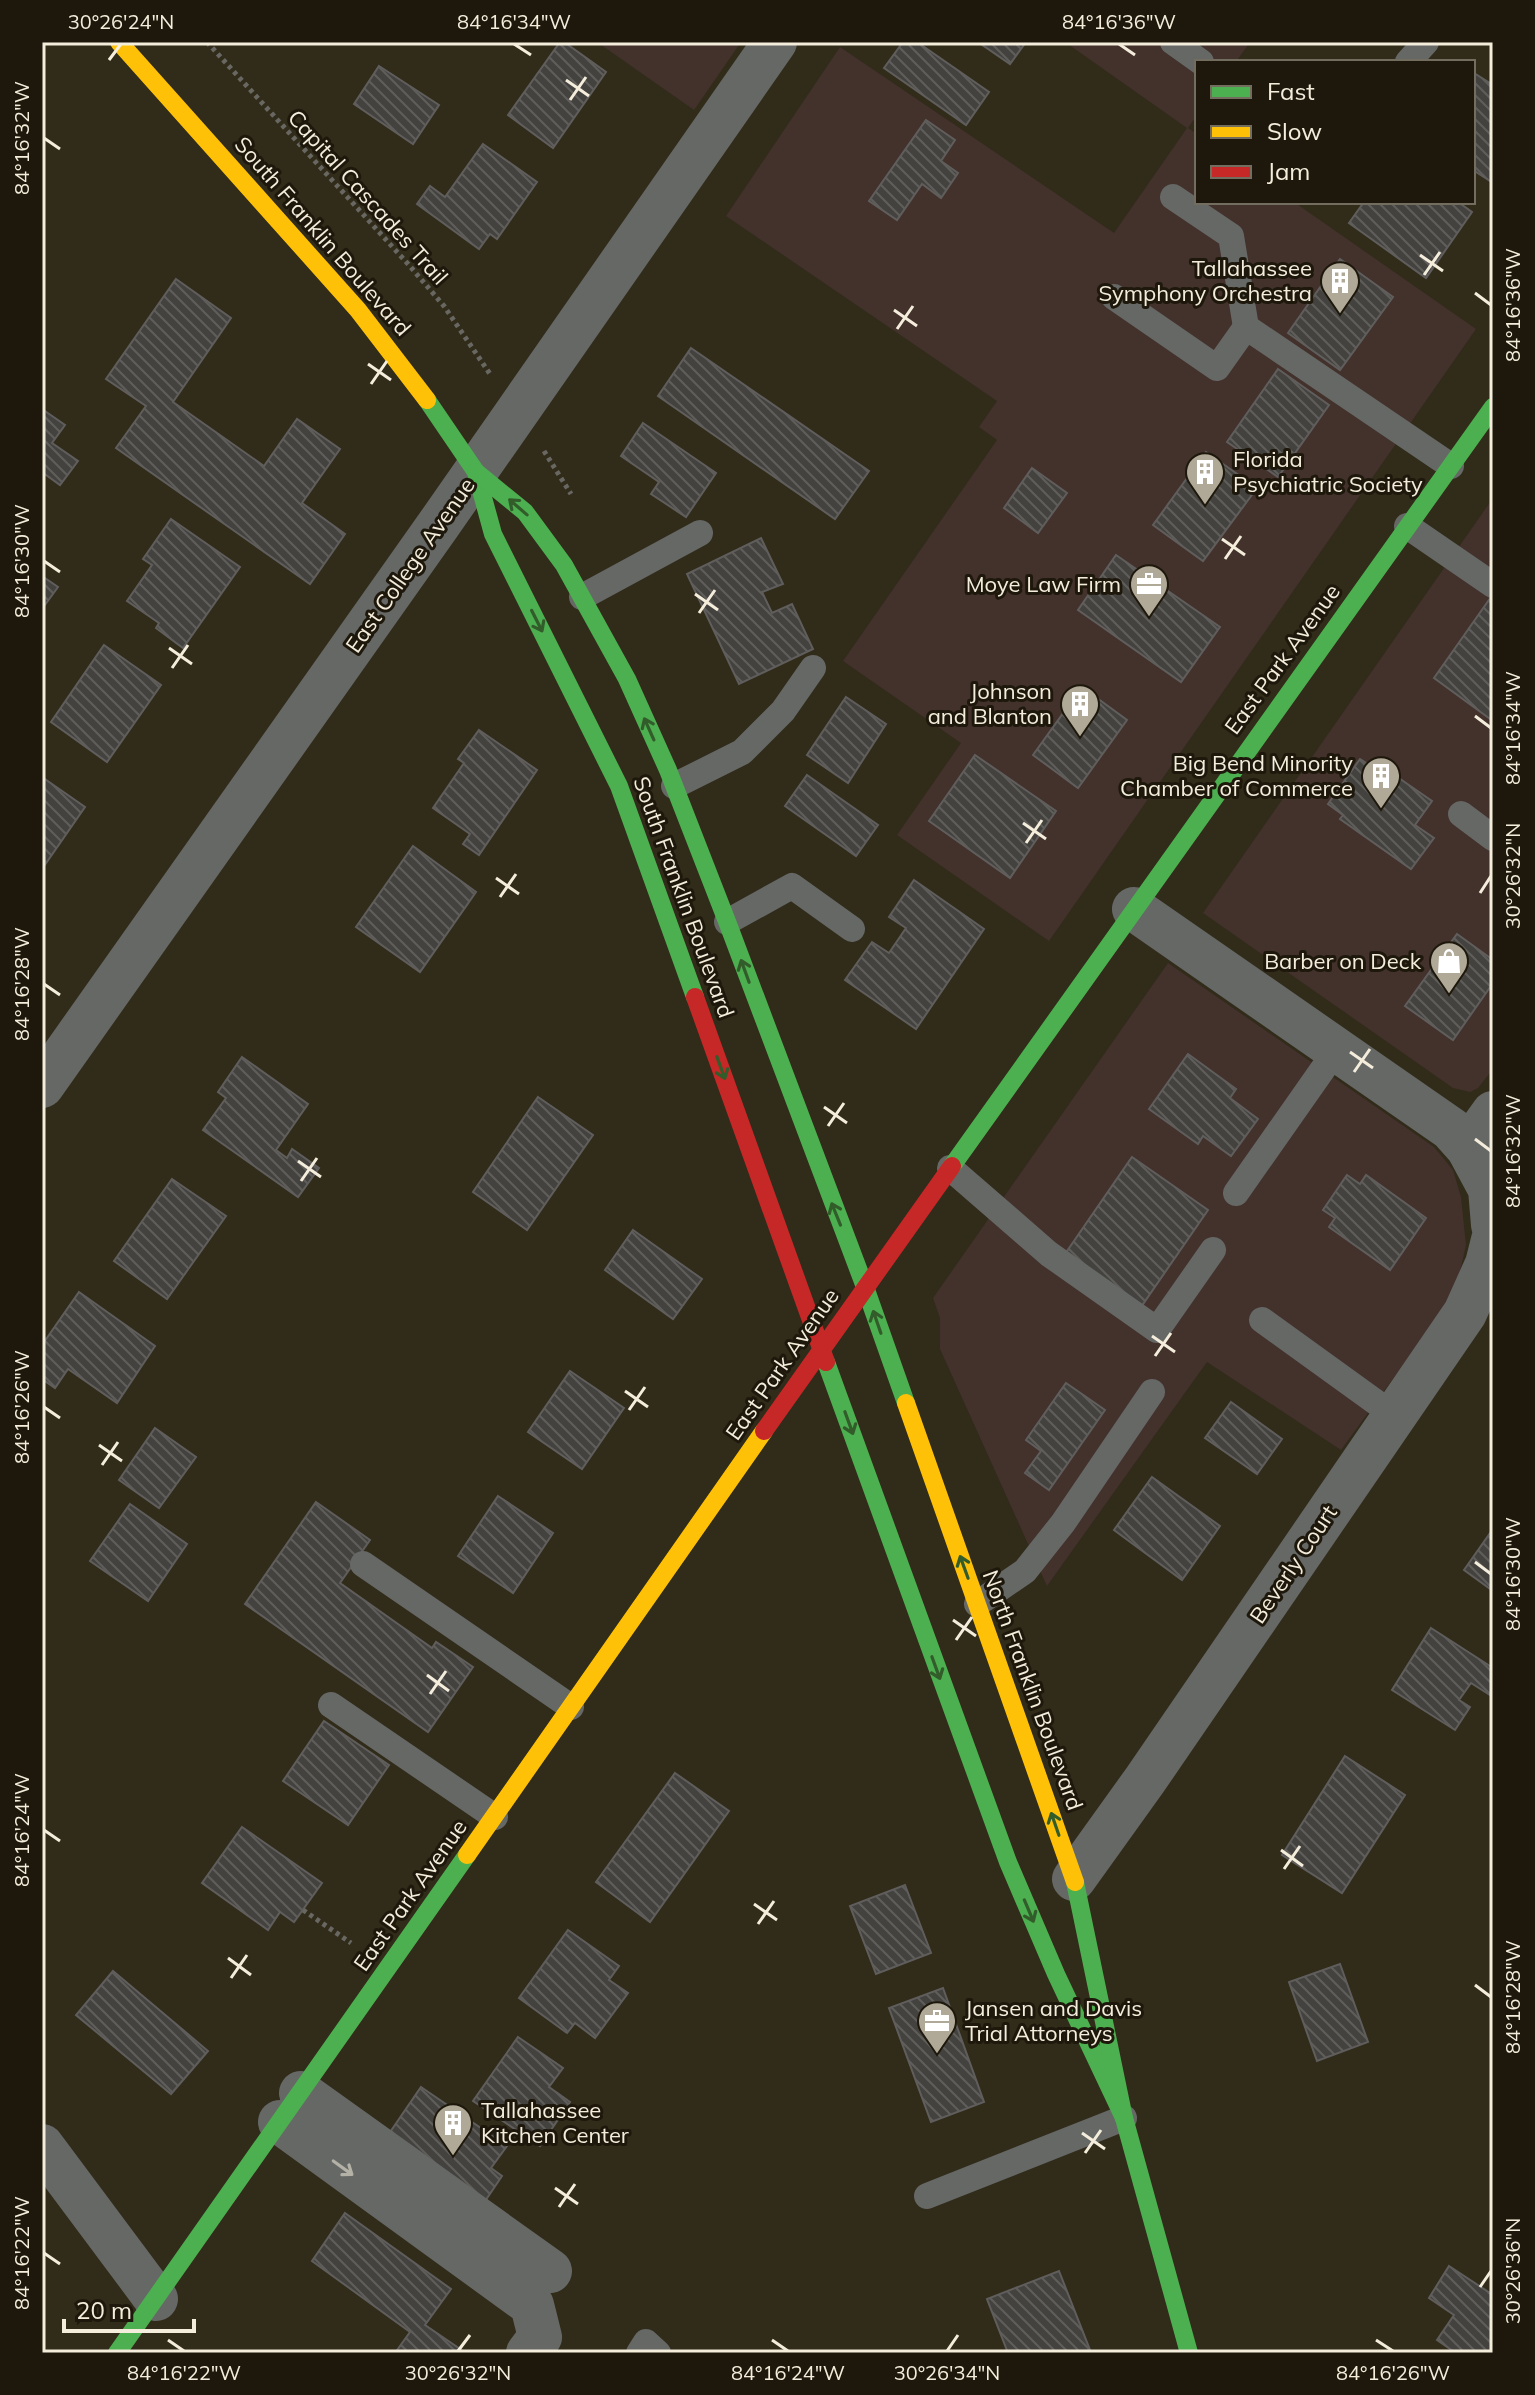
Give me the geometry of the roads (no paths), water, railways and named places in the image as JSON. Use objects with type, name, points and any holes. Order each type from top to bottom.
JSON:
[{"type":"street","name":"South Franklin Boulevard","points":[[119,42],[358,310],[407,372],[476,472],[525,512],[564,565],[627,679],[674,786],[865,1287]]},
{"type":"street","name":"East College Avenue","points":[[42,1086],[775,42]]},
{"type":"street","name":"East Park Avenue","points":[[117,2353],[865,1287],[1493,407]]},
{"type":"street","name":"South Franklin Boulevard","points":[[476,472],[493,534],[619,786],[823,1350]]},
{"type":"street","points":[[1134,909],[1451,1129],[1468,1148],[1490,1189],[1493,1225]]},
{"type":"street","points":[[1468,1148],[1493,1113]]},
{"type":"street","name":"Beverly Court","points":[[1074,1879],[1465,1313],[1487,1264],[1493,1240]]},
{"type":"street","name":"North Franklin Boulevard","points":[[865,1287],[1074,1879],[1124,2118],[1189,2353]]},
{"type":"street","name":"North Franklin Boulevard","points":[[823,1350],[1008,1862],[1056,1974],[1124,2118]]},
{"type":"street","points":[[290,2108],[550,2271]]},
{"type":"street","points":[[290,2108],[532,2305],[540,2337],[528,2353]]},
{"type":"street","points":[[42,2146],[156,2299]]},
{"type":"lane","points":[[1173,42],[1198,60]]},
{"type":"lane","points":[[1410,60],[1426,42]]},
{"type":"lane","points":[[1114,297],[1217,368],[1246,327],[1231,236],[1173,197]]},
{"type":"lane","points":[[1246,327],[1451,466]]},
{"type":"lane","points":[[1407,526],[1493,585]]},
{"type":"lane","points":[[582,597],[700,533]]},
{"type":"lane","points":[[674,786],[742,752],[783,711],[813,668]]},
{"type":"lane","points":[[1461,814],[1493,838]]},
{"type":"lane","points":[[727,922],[792,886],[852,929]]},
{"type":"lane","points":[[1236,1193],[1337,1049]]},
{"type":"lane","points":[[950,1168],[1049,1254],[1157,1330],[1213,1250]]},
{"type":"lane","points":[[1262,1320],[1395,1416]]},
{"type":"lane","points":[[977,1604],[1025,1571],[1063,1523],[1152,1392]]},
{"type":"lane","points":[[363,1564],[571,1707]]},
{"type":"lane","points":[[331,1705],[495,1817]]},
{"type":"lane","points":[[927,2196],[1124,2118]]},
{"type":"lane","points":[[639,2353],[646,2342],[658,2353]]},
{"type":"place","name":"Tallahassee Symphony Orchestra","points":[[1340,315]]},
{"type":"place","name":"Florida Psychiatric Society","points":[[1205,506]]},
{"type":"place","name":"Moye Law Firm","points":[[1149,618]]},
{"type":"place","name":"Johnson and Blanton","points":[[1080,738]]},
{"type":"place","name":"Big Bend Minority Chamber of Commerce","points":[[1381,810]]},
{"type":"place","name":"Barber on Deck","points":[[1449,995]]},
{"type":"place","name":"Jansen and Davis Trial Attorneys","points":[[937,2055]]},
{"type":"place","name":"Tallahassee Kitchen Center","points":[[453,2157]]}]
